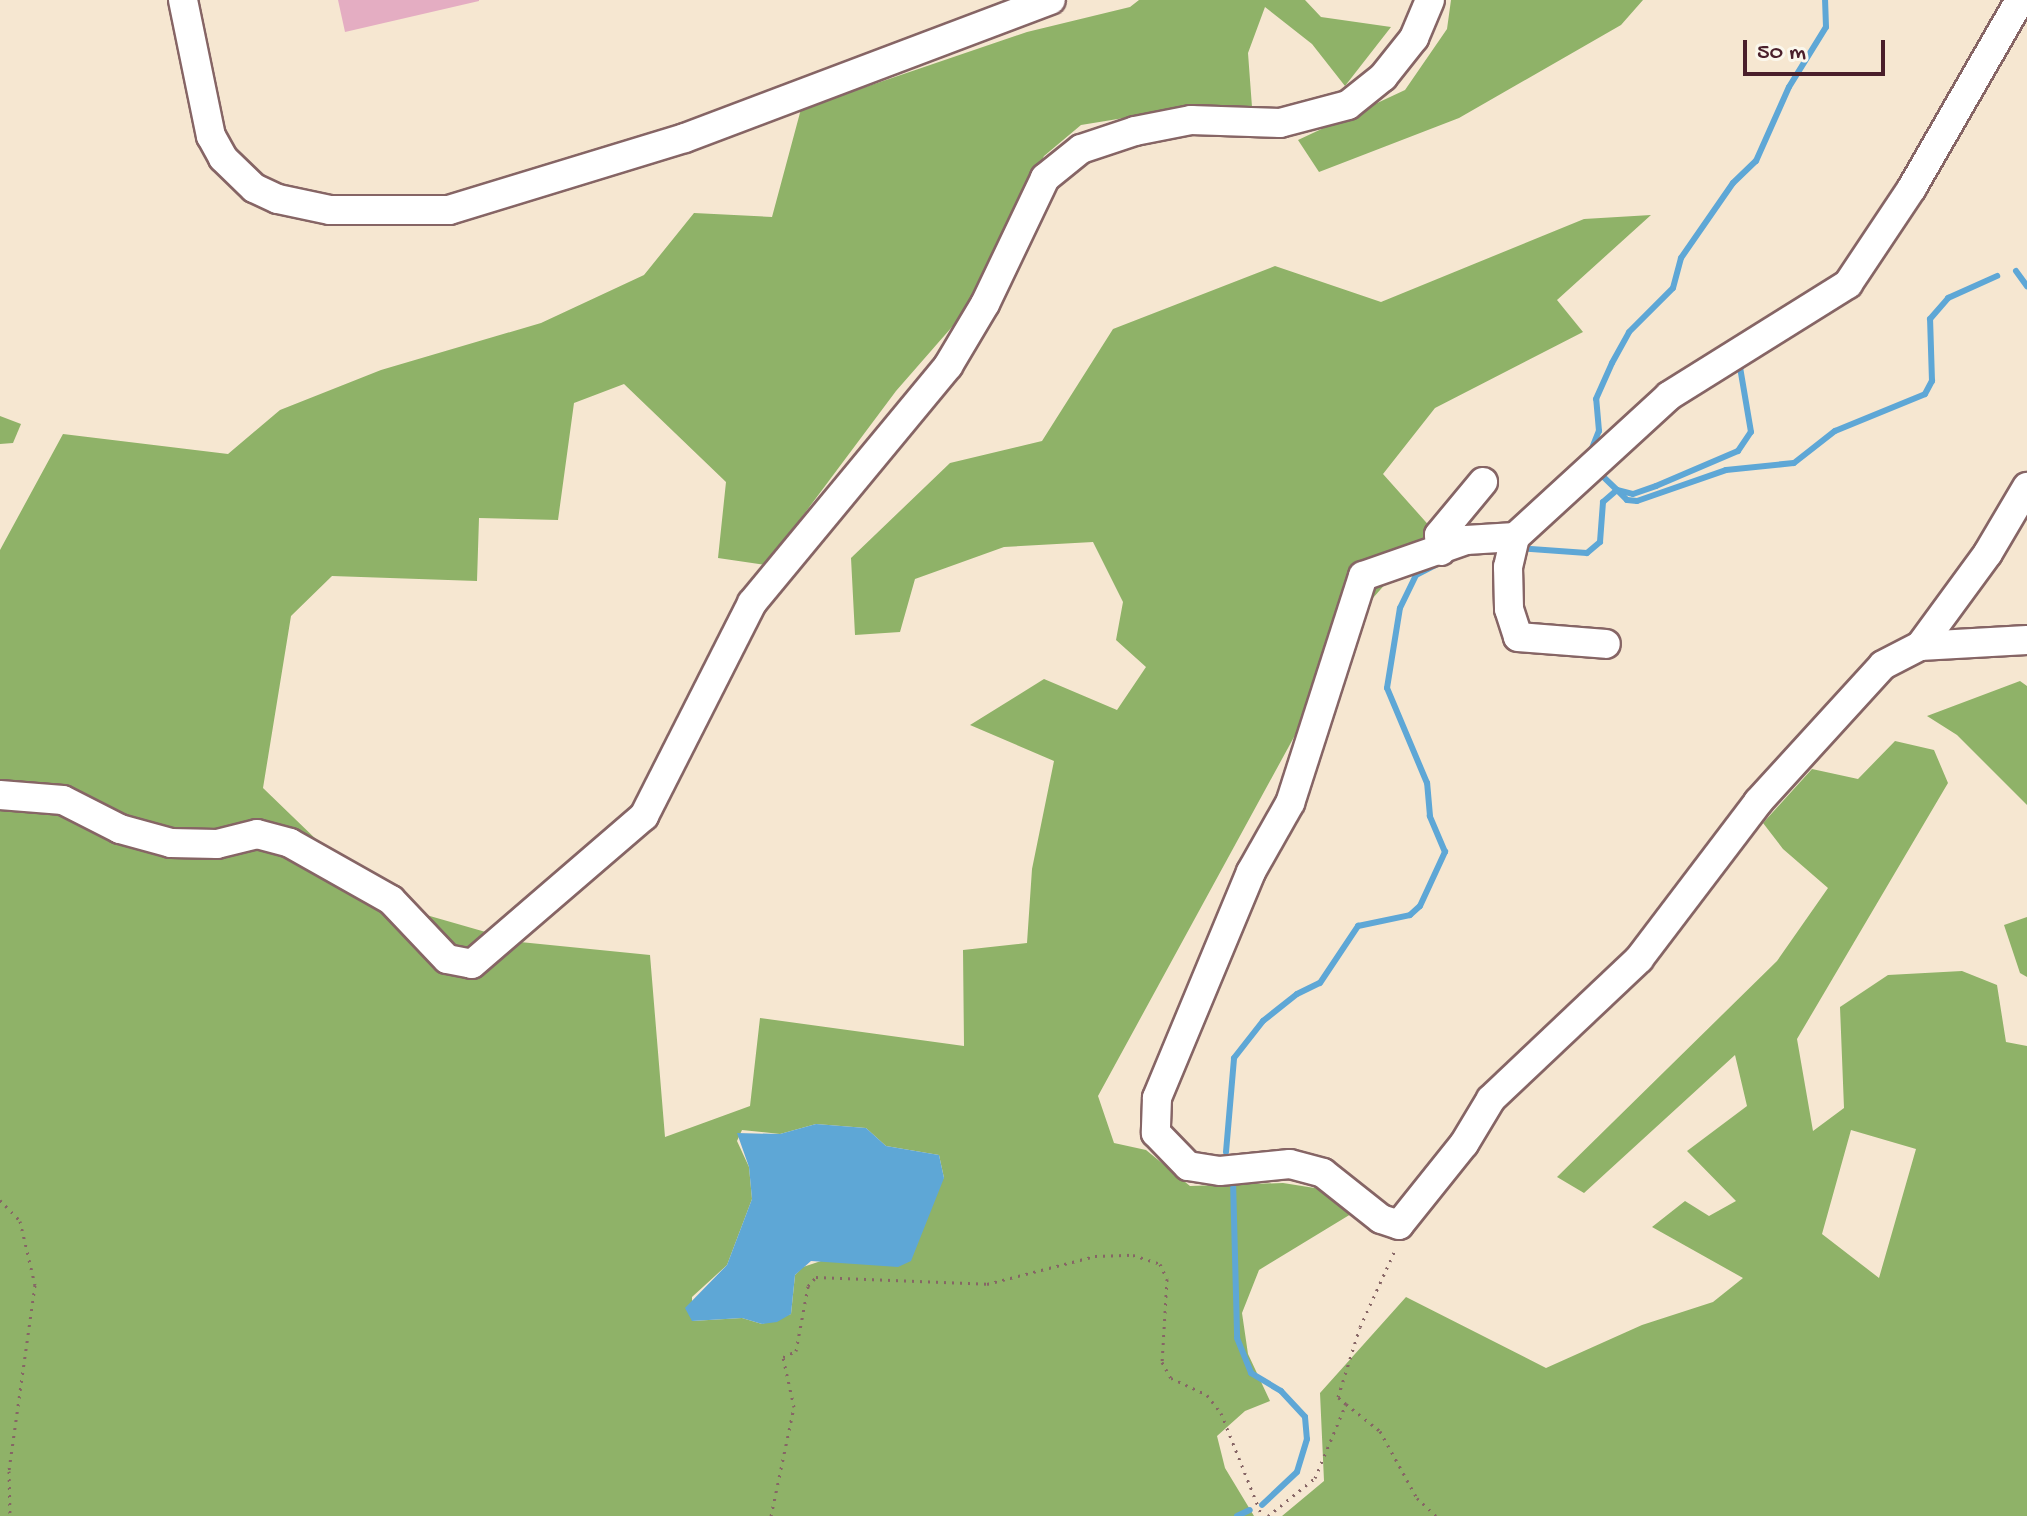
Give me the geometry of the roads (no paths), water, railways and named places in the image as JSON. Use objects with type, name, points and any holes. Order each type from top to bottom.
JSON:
[{"type":"street","points":[[183,0],[211,136],[223,158],[254,188],[278,199],[330,210],[449,210],[484,203],[685,138],[1051,0]]},
{"type":"street","points":[[0,795],[63,800],[120,829],[171,843],[217,844],[257,834],[290,843],[391,900],[447,959],[472,964],[644,816],[752,603],[948,366],[985,304],[1045,178],[1081,149],[1135,131],[1191,120],[1280,123],[1348,105],[1383,77],[1414,38],[1430,0]]},
{"type":"street","points":[[1606,644],[1518,637],[1509,609],[1513,544],[1593,462],[1669,396],[1848,284],[1912,188],[2020,0]]},
{"type":"street","points":[[1441,551],[1439,535],[1483,482]]},
{"type":"street","points":[[1920,646],[1988,553],[2027,487]]},
{"type":"street","points":[[1513,544],[1466,540],[1363,576],[1290,803],[1251,872],[1157,1098],[1156,1133],[1188,1166],[1220,1171],[1290,1164],[1312,1170],[1381,1219],[1399,1225],[1464,1144],[1491,1099],[1639,959],[1758,802],[1883,665],[1920,646],[2027,640]]},
{"type":"water","points":[[816,1124],[866,1128],[886,1146],[939,1155],[944,1178],[911,1261],[898,1267],[811,1261],[795,1275],[791,1314],[777,1322],[762,1324],[742,1318],[692,1321],[685,1308],[727,1265],[752,1199],[749,1167],[737,1133],[780,1134]]},
{"type":"waterway","points":[[1590,453],[1599,431],[1596,399],[1612,363],[1629,332],[1673,288],[1681,258],[1733,183],[1756,161],[1789,87],[1826,27],[1825,0]]},
{"type":"waterway","points":[[2016,271],[2027,286]]},
{"type":"waterway","points":[[1617,490],[1627,500],[1637,501],[1726,470],[1794,463],[1835,431],[1925,394],[1932,381],[1930,319],[1948,298],[1997,276]]},
{"type":"waterway","points":[[1617,490],[1633,494],[1738,451],[1751,432],[1740,367],[1744,364]]},
{"type":"waterway","points":[[1518,548],[1587,553],[1600,542],[1603,502],[1617,490],[1597,471]]},
{"type":"waterway","points":[[1226,1152],[1234,1058],[1263,1021],[1297,994],[1320,983],[1358,926],[1410,915],[1420,906],[1445,852],[1430,816],[1427,783],[1387,688],[1400,608],[1416,575],[1438,564]]},
{"type":"waterway","points":[[1233,1180],[1237,1338],[1251,1373],[1281,1391],[1305,1417],[1307,1439],[1297,1472],[1262,1505]]},
{"type":"waterway","points":[[1237,1516],[1250,1510]]}]
